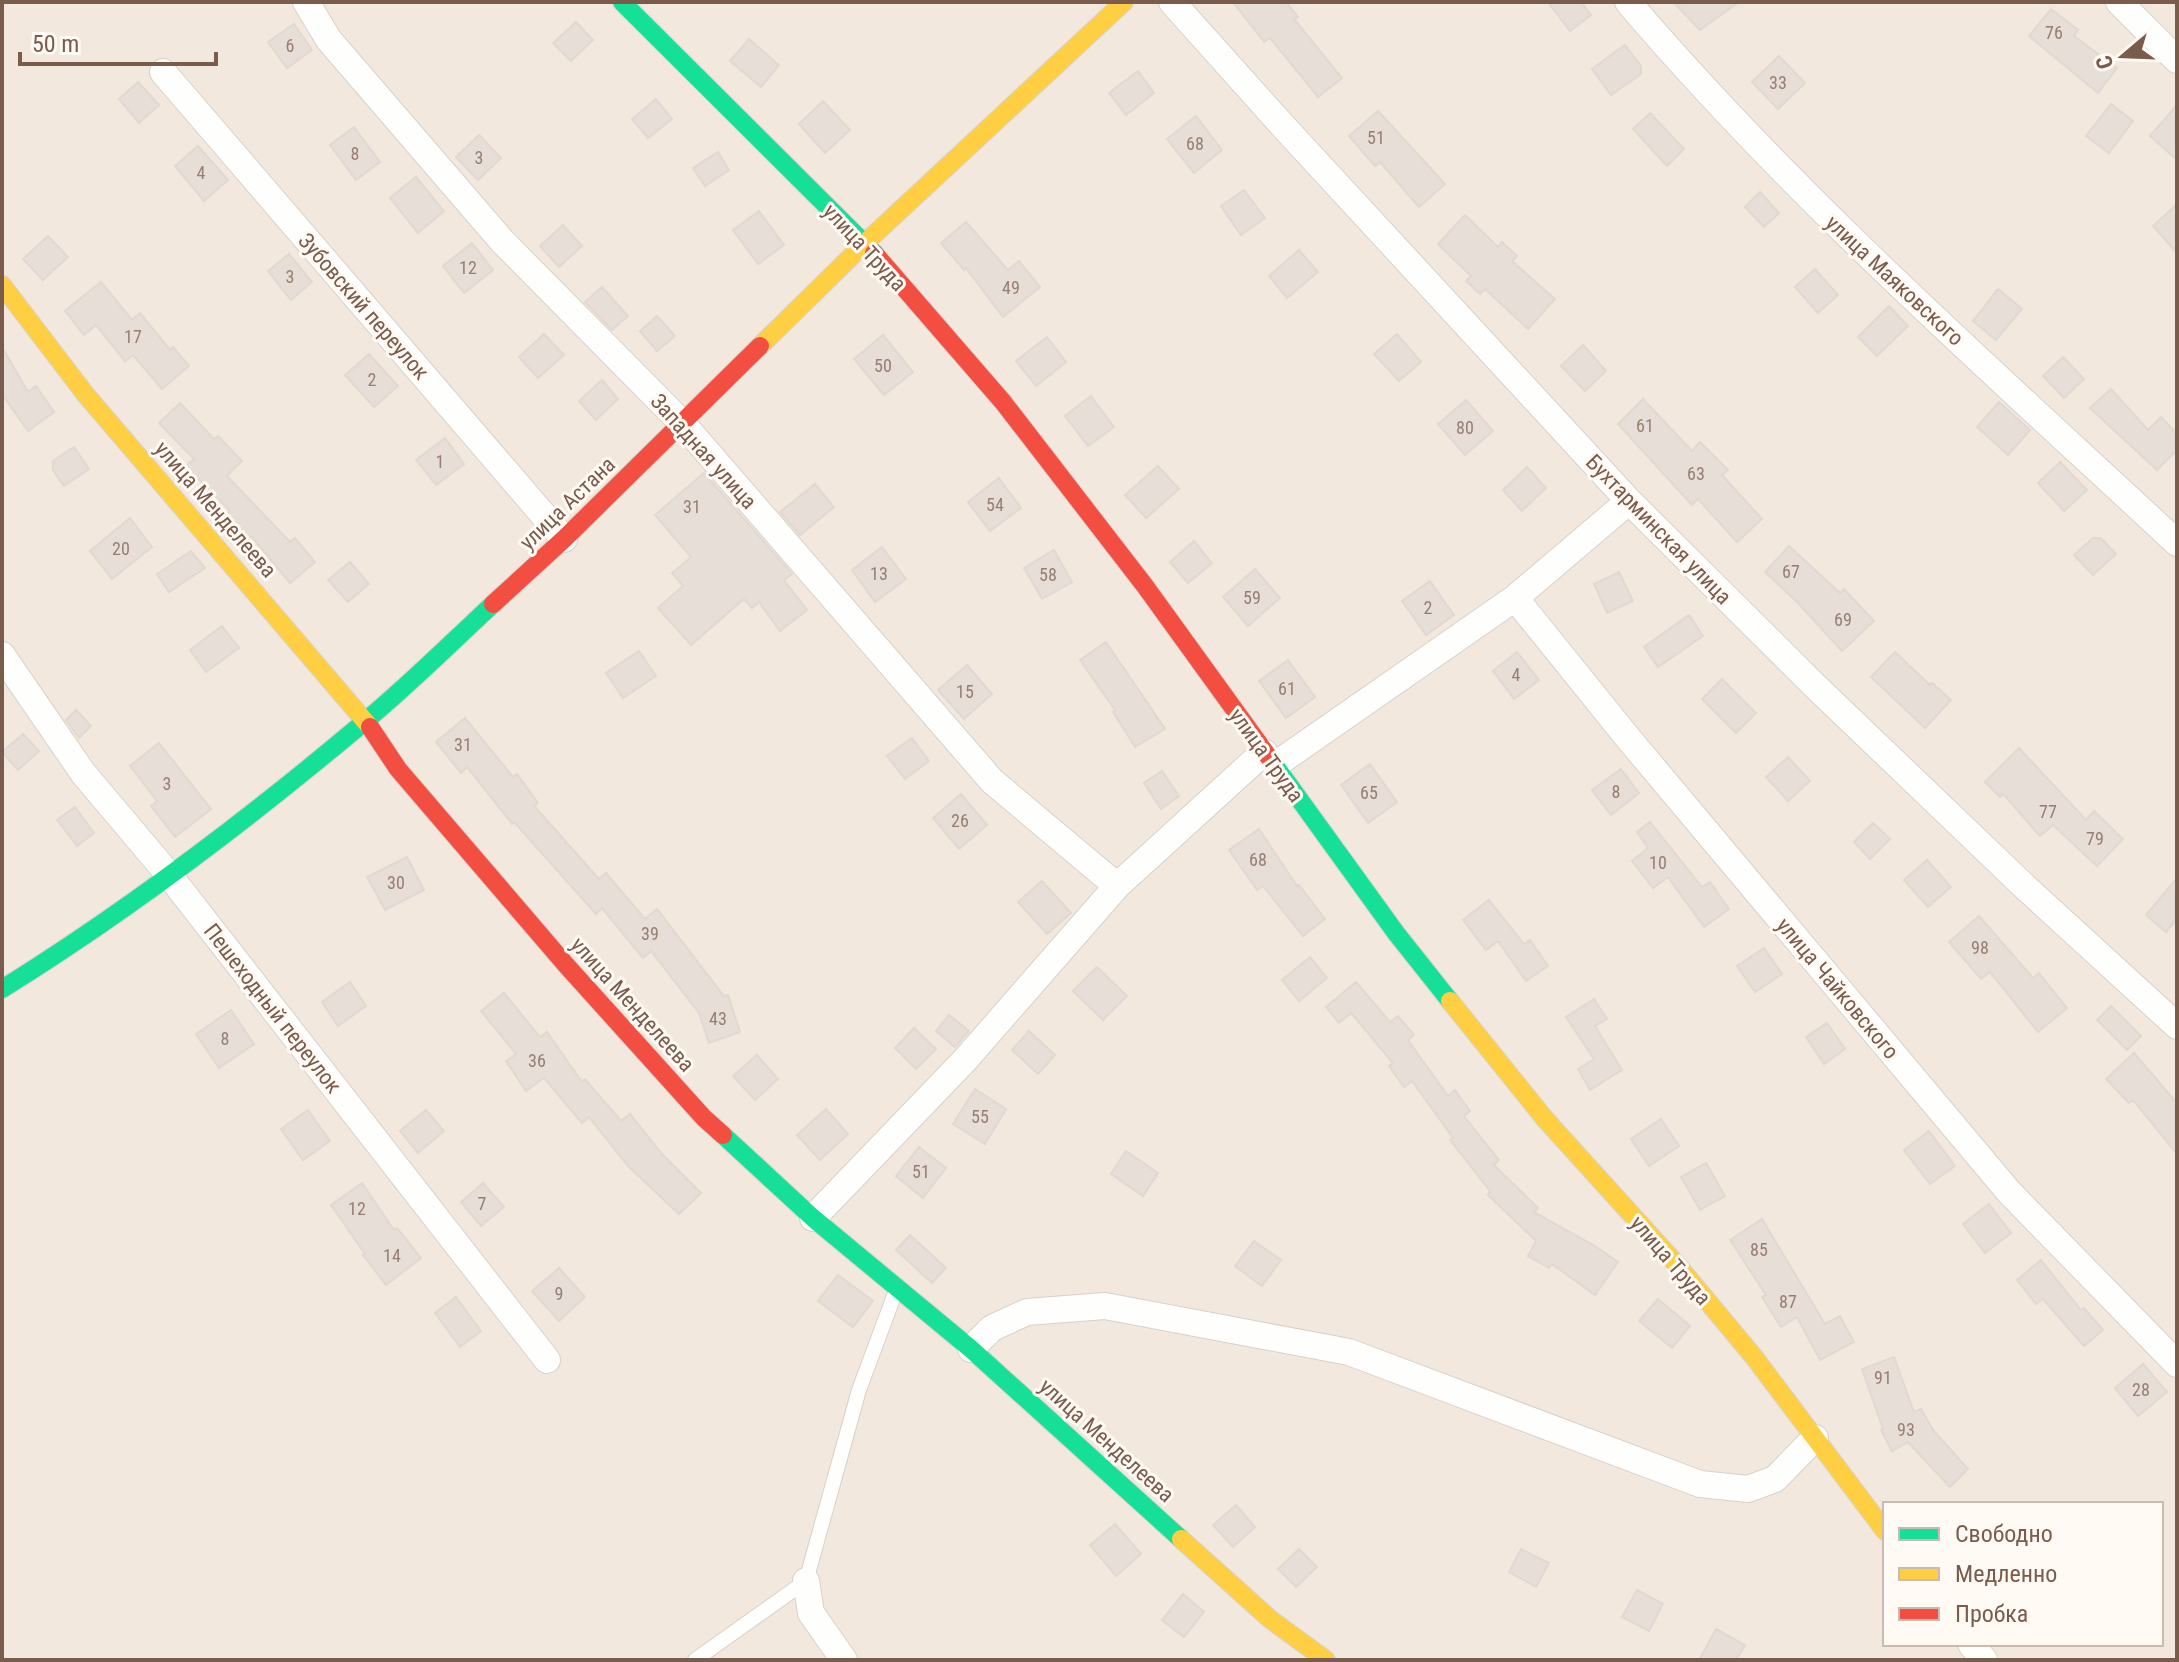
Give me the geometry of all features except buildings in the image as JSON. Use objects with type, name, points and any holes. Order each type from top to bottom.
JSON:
[{"type":"street","name":"Западная улица","points":[[306,2],[329,40],[502,241],[683,424],[992,781],[1117,886]]},
{"type":"street","name":"улица Труда","points":[[622,2],[865,243],[1003,402],[1145,586],[1396,933],[1545,1119],[1679,1267],[1754,1357],[1883,1528]]},
{"type":"street","name":"улица Астана","points":[[2,989],[71,946],[169,875],[263,805],[366,721],[564,539],[865,243],[1124,2]]},
{"type":"street","name":"Бухтарминская улица","points":[[1172,2],[1629,501],[1814,685],[2024,886],[2177,1026]]},
{"type":"street","name":"улица Маяковского","points":[[1628,2],[1698,84],[1832,222],[2177,543]]},
{"type":"street","points":[[2119,2],[2177,60]]},
{"type":"street","name":"Зубовский переулок","points":[[163,72],[564,539]]},
{"type":"street","name":"улица Менделеева","points":[[2,285],[86,395],[366,721],[398,769],[587,989],[704,1118],[813,1218],[971,1349],[1270,1619],[1326,1660]]},
{"type":"street","points":[[813,1218],[965,1060],[1117,886],[1270,759],[1515,598],[1629,501]]},
{"type":"street","name":"улица Чайковского","points":[[1515,598],[1628,738],[2009,1192],[2177,1364]]},
{"type":"street","name":"Пешеходный переулок","points":[[2,655],[83,773],[169,875],[547,1360]]},
{"type":"street","points":[[971,1349],[992,1328],[1027,1312],[1105,1306],[1349,1352],[1700,1484],[1748,1489],[1775,1479],[1815,1438]]},
{"type":"street","points":[[806,1581],[811,1613],[844,1660]]},
{"type":"lane","points":[[695,1660],[806,1581],[859,1390],[897,1288]]},
{"type":"shaded area","points":[[2,2],[2177,2],[2177,1660],[2,1660]]},
{"type":"traffic: fast","points":[[622,2],[874,253]]},
{"type":"traffic: fast","points":[[2,989],[142,895],[276,794],[380,709],[493,604]]},
{"type":"traffic: fast","points":[[1268,756],[1396,933],[1450,1001]]},
{"type":"traffic: fast","points":[[723,1135],[813,1218],[971,1349],[1181,1539]]},
{"type":"traffic: slow","points":[[760,346],[865,243],[1124,2]]},
{"type":"traffic: slow","points":[[2,285],[86,395],[370,727]]},
{"type":"traffic: slow","points":[[1450,1001],[1545,1119],[1679,1267],[1754,1357],[1883,1528]]},
{"type":"traffic: slow","points":[[1181,1539],[1270,1619],[1326,1660]]},
{"type":"traffic: jam","points":[[874,253],[1003,402],[1145,586],[1268,756]]},
{"type":"traffic: jam","points":[[493,604],[564,539],[760,346]]},
{"type":"traffic: jam","points":[[370,727],[398,769],[566,965],[704,1118],[723,1135]]}]
